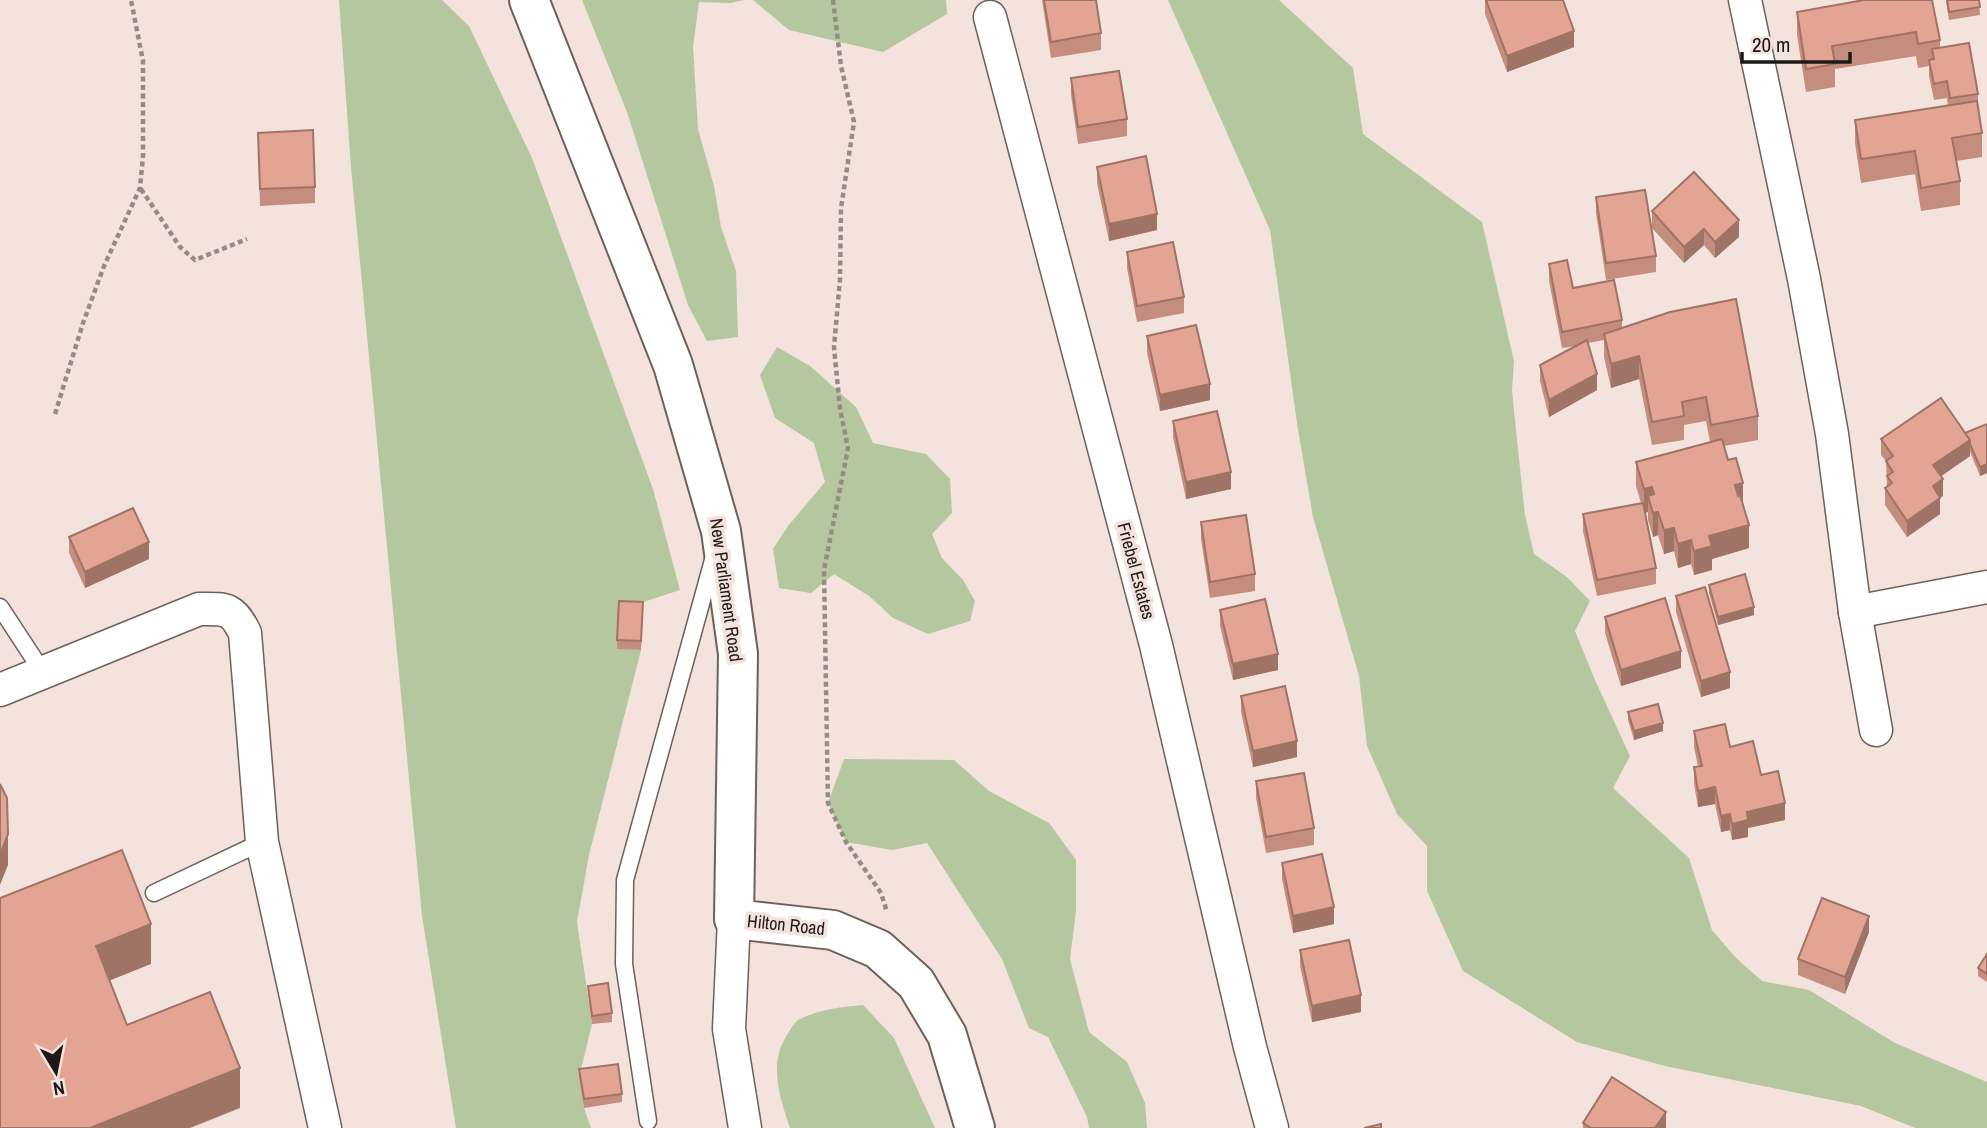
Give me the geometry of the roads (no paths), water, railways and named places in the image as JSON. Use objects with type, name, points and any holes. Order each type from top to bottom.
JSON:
[{"type":"street","name":"New Parliament Road","points":[[529,0],[673,365],[721,531],[738,654],[734,919],[729,1029],[745,1128]]},
{"type":"street","points":[[1745,0],[1804,279],[1832,434],[1855,612],[1876,730]]},
{"type":"street","name":"Friebel Estates","points":[[990,17],[1156,645],[1250,1046],[1272,1128]]},
{"type":"street","points":[[1855,612],[1987,587]]},
{"type":"street","points":[[0,690],[199,609],[221,609],[236,616],[244,633],[262,842],[325,1128]]},
{"type":"street","name":"Hilton Road","points":[[734,919],[833,930],[878,949],[916,983],[947,1035],[975,1128]]},
{"type":"lane","points":[[648,1121],[624,964],[625,880],[721,531]]},
{"type":"lane","points":[[0,607],[42,671]]},
{"type":"lane","points":[[154,893],[262,842]]}]
